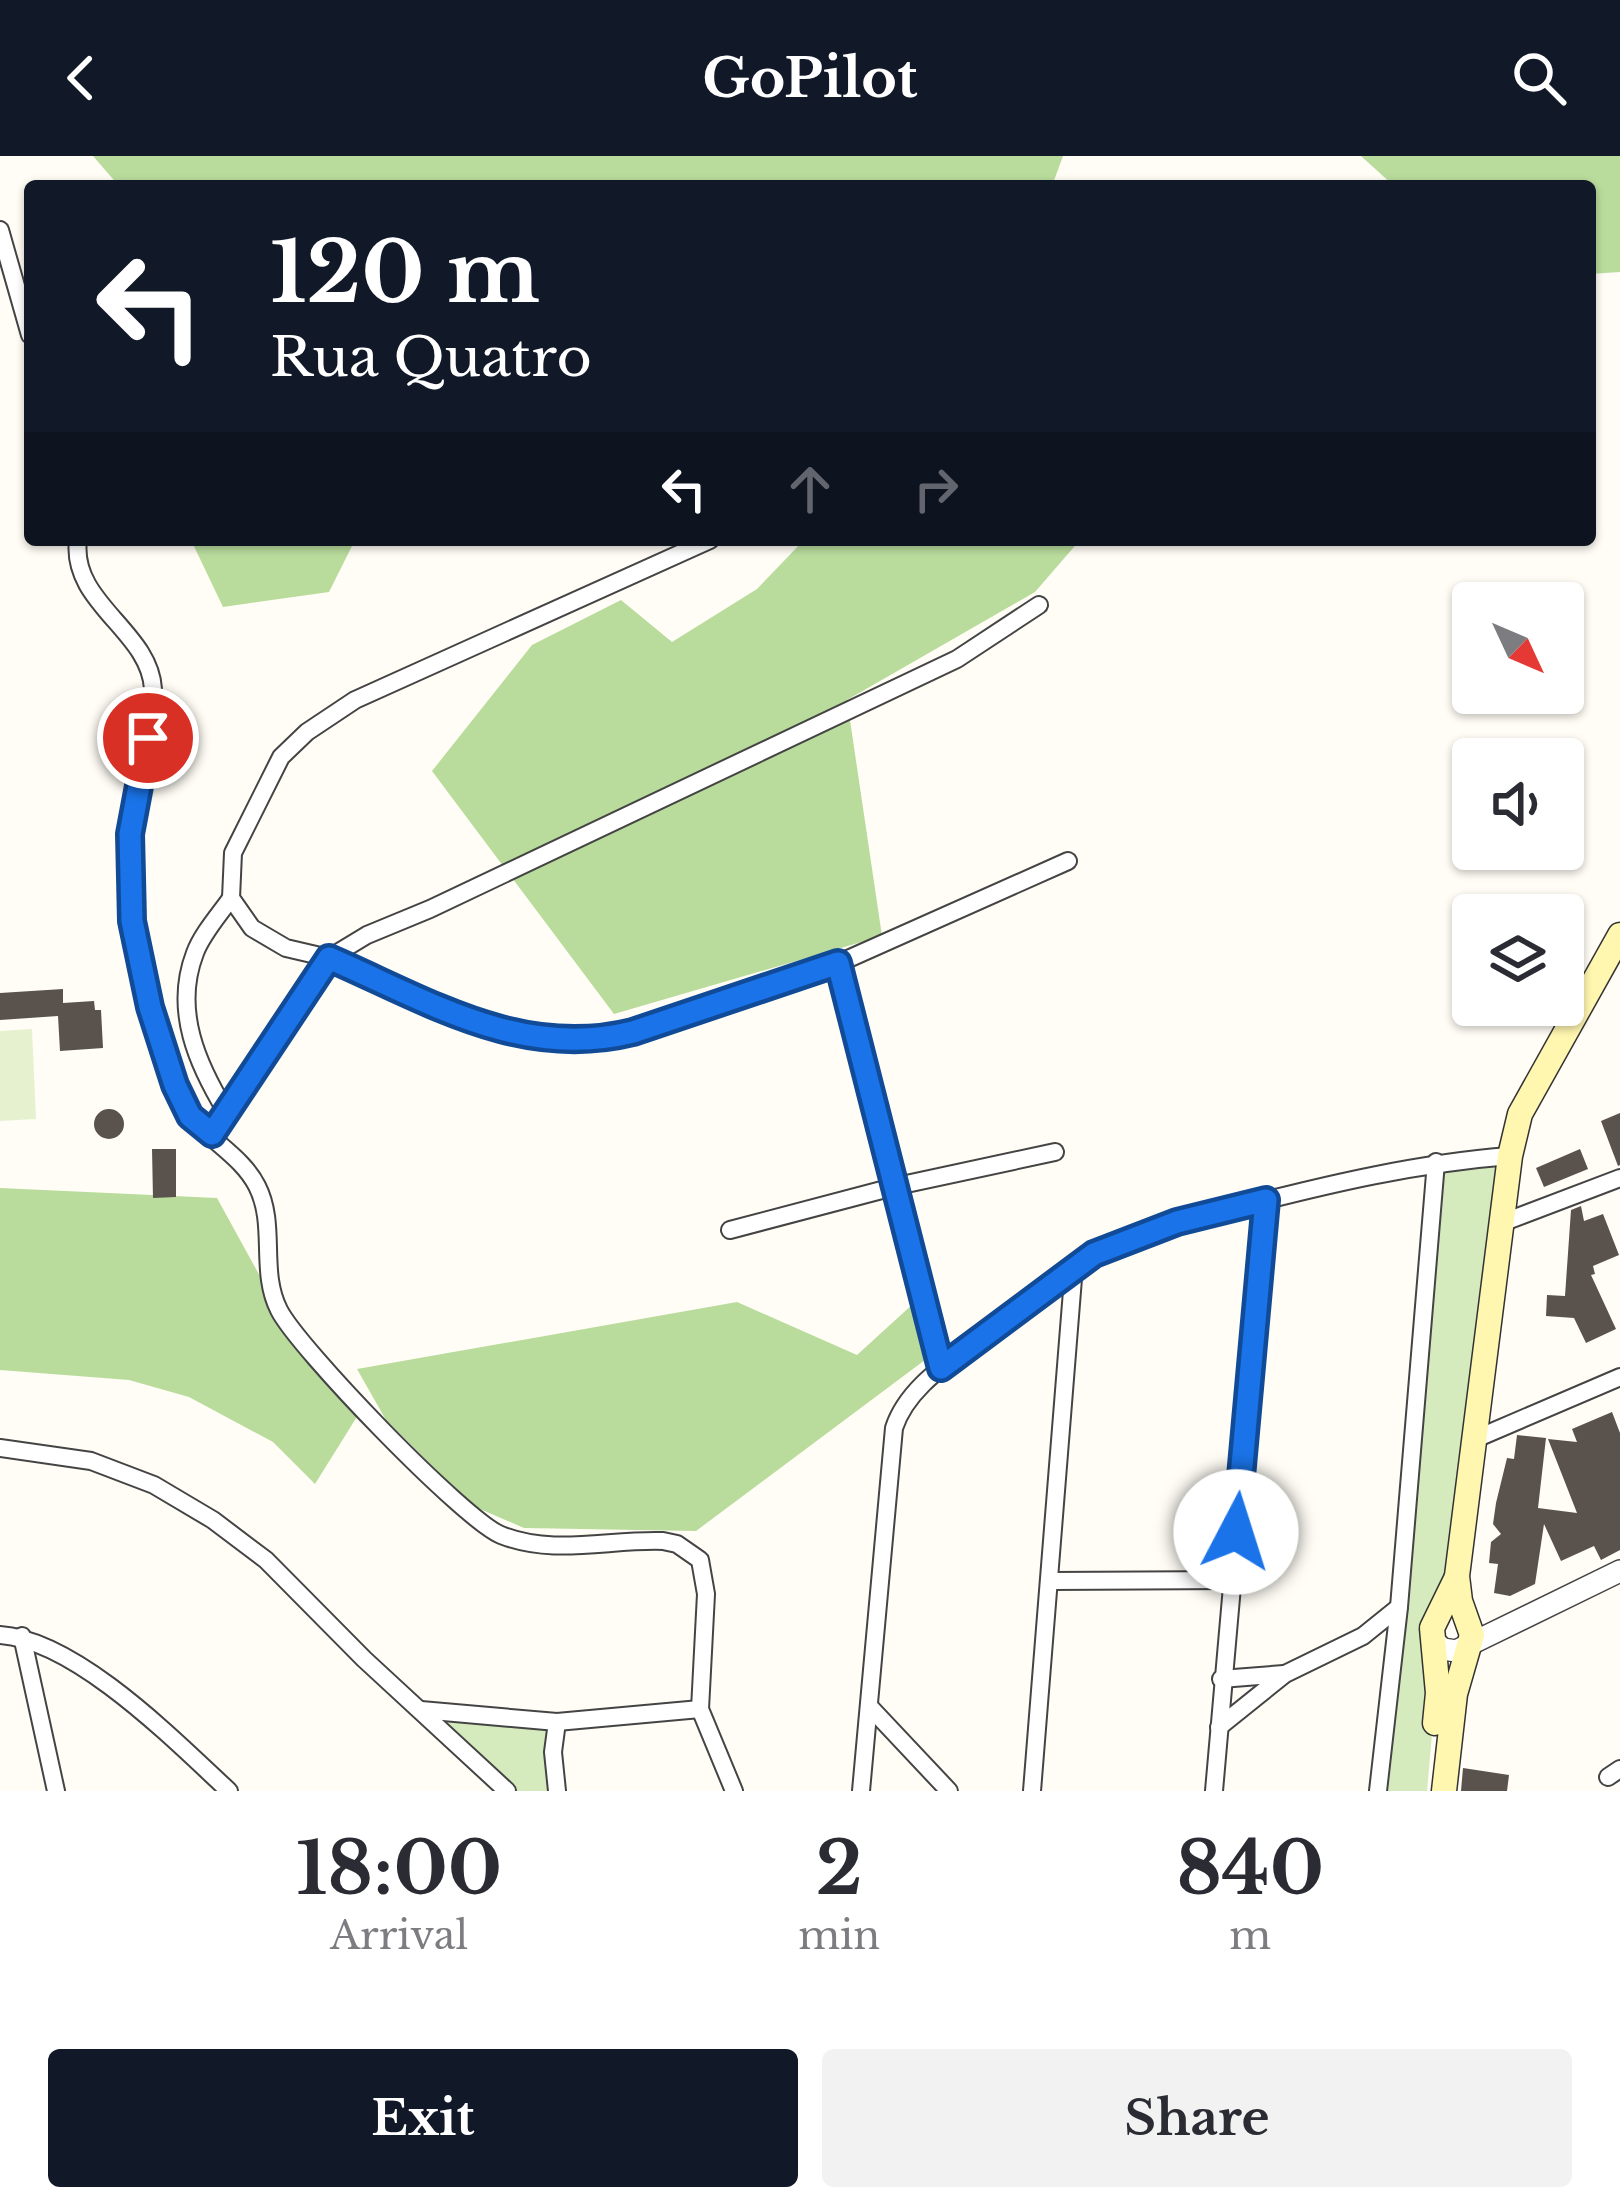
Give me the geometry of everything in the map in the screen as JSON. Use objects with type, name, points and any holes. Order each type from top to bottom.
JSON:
[{"type":"main road","points":[[1429,1791],[1438,1693],[1436,1628],[1457,1576],[1510,1156],[1520,1114],[1620,935]]},
{"type":"main road","points":[[1444,1791],[1455,1694],[1472,1627],[1457,1576]]},
{"type":"street","points":[[0,230],[24,314]]},
{"type":"street","points":[[79,546],[84,580],[145,659],[153,684],[130,834],[132,921],[150,1007],[190,1116],[256,1182],[267,1227],[267,1271],[278,1309],[325,1368],[474,1519],[500,1535],[537,1544],[663,1541],[677,1544],[700,1560],[706,1594],[700,1709],[734,1791]]},
{"type":"street","points":[[226,1113],[208,1082],[188,1026],[187,983],[196,950],[231,898],[233,853],[281,757],[307,732],[355,700],[697,546]]},
{"type":"street","points":[[212,1134],[329,958],[368,934],[957,659],[1040,605]]},
{"type":"street","points":[[231,898],[252,928],[286,947],[329,958],[481,1025],[524,1037],[600,1040],[838,963],[1068,862]]},
{"type":"street","points":[[838,963],[941,1368]]},
{"type":"street","points":[[730,1230],[1055,1151]]},
{"type":"street","points":[[861,1791],[894,1428],[898,1413],[912,1395],[1074,1267],[1113,1244],[1266,1200],[1436,1162],[1510,1156]]},
{"type":"street","points":[[1378,1791],[1399,1607],[1436,1162]]},
{"type":"street","points":[[1499,1224],[1620,1178]]},
{"type":"street","points":[[1214,1791],[1266,1200]]},
{"type":"street","points":[[1032,1791],[1074,1267]]},
{"type":"street","points":[[1473,1440],[1620,1377]]},
{"type":"street","points":[[0,1448],[92,1461],[154,1485],[213,1520],[266,1560],[507,1791]]},
{"type":"street","points":[[1510,1626],[1482,1622],[1450,1608],[1436,1628],[1449,1651],[1467,1646],[1510,1626],[1620,1571]]},
{"type":"street","points":[[1051,1581],[1232,1580]]},
{"type":"street","points":[[1219,1727],[1285,1674],[1363,1636],[1399,1607]]},
{"type":"street","points":[[0,1635],[22,1636],[66,1657],[165,1732],[230,1791]]},
{"type":"street","points":[[22,1636],[56,1791]]},
{"type":"street","points":[[1363,1636],[1383,1642],[1394,1656]]},
{"type":"street","points":[[1221,1679],[1285,1674]]},
{"type":"street","points":[[869,1706],[949,1791]]},
{"type":"street","points":[[421,1710],[556,1722],[700,1709]]},
{"type":"street","points":[[556,1722],[556,1791]]},
{"type":"green space","points":[[93,156],[1063,156],[1054,180],[114,180]]},
{"type":"green space","points":[[1361,156],[1620,156],[1620,272],[1596,274],[1596,180],[1387,180]]},
{"type":"green space","points":[[194,546],[352,546],[329,592],[223,607]]},
{"type":"green space","points":[[798,546],[1075,546],[1035,592],[847,700],[882,936],[614,1014],[432,771],[532,645],[621,600],[672,642],[757,589]]},
{"type":"green space","points":[[32,1029],[36,1119],[0,1121],[0,1031]]},
{"type":"green space","points":[[1505,1159],[1438,1666],[1427,1791],[1380,1791],[1443,1166]]},
{"type":"green space","points":[[0,1188],[217,1198],[278,1309],[363,1407],[315,1484],[273,1442],[189,1397],[129,1380],[0,1370]]},
{"type":"green space","points":[[737,1302],[857,1355],[914,1303],[925,1360],[696,1531],[524,1528],[473,1506],[386,1420],[357,1369]]},
{"type":"green space","points":[[421,1710],[557,1722],[557,1791],[507,1791]]},
{"type":"building","points":[[63,989],[63,1003],[94,1001],[95,1010],[101,1010],[103,1048],[60,1051],[58,1016],[0,1020],[0,993]]},
{"type":"building","points":[[109,1109],[124,1124],[109,1139],[94,1124]]},
{"type":"building","points":[[1620,1113],[1620,1165],[1618,1166],[1601,1121]]},
{"type":"building","points":[[152,1149],[176,1149],[176,1197],[153,1198]]},
{"type":"building","points":[[1580,1149],[1588,1169],[1544,1187],[1536,1168]]},
{"type":"building","points":[[1581,1206],[1584,1221],[1603,1214],[1619,1255],[1593,1266],[1595,1274],[1591,1275],[1616,1329],[1586,1343],[1574,1318],[1546,1316],[1547,1295],[1565,1296],[1571,1210]]},
{"type":"building","points":[[1612,1412],[1620,1433],[1620,1550],[1601,1560],[1594,1546],[1561,1561],[1544,1524],[1535,1584],[1510,1596],[1494,1593],[1498,1564],[1489,1563],[1491,1542],[1501,1534],[1493,1524],[1496,1503],[1507,1458],[1514,1459],[1517,1435],[1546,1438],[1538,1508],[1577,1513],[1548,1439],[1577,1442],[1572,1429]]},
{"type":"building","points":[[1463,1768],[1509,1775],[1507,1791],[1461,1791]]},
{"type":"route","points":[[148,738],[130,834],[132,921],[150,1007],[175,1085],[190,1116],[212,1134],[329,958],[481,1025],[524,1037],[564,1041],[600,1040],[633,1032],[838,963],[941,1368],[1074,1267],[1113,1244],[1266,1200],[1236,1532]]}]
